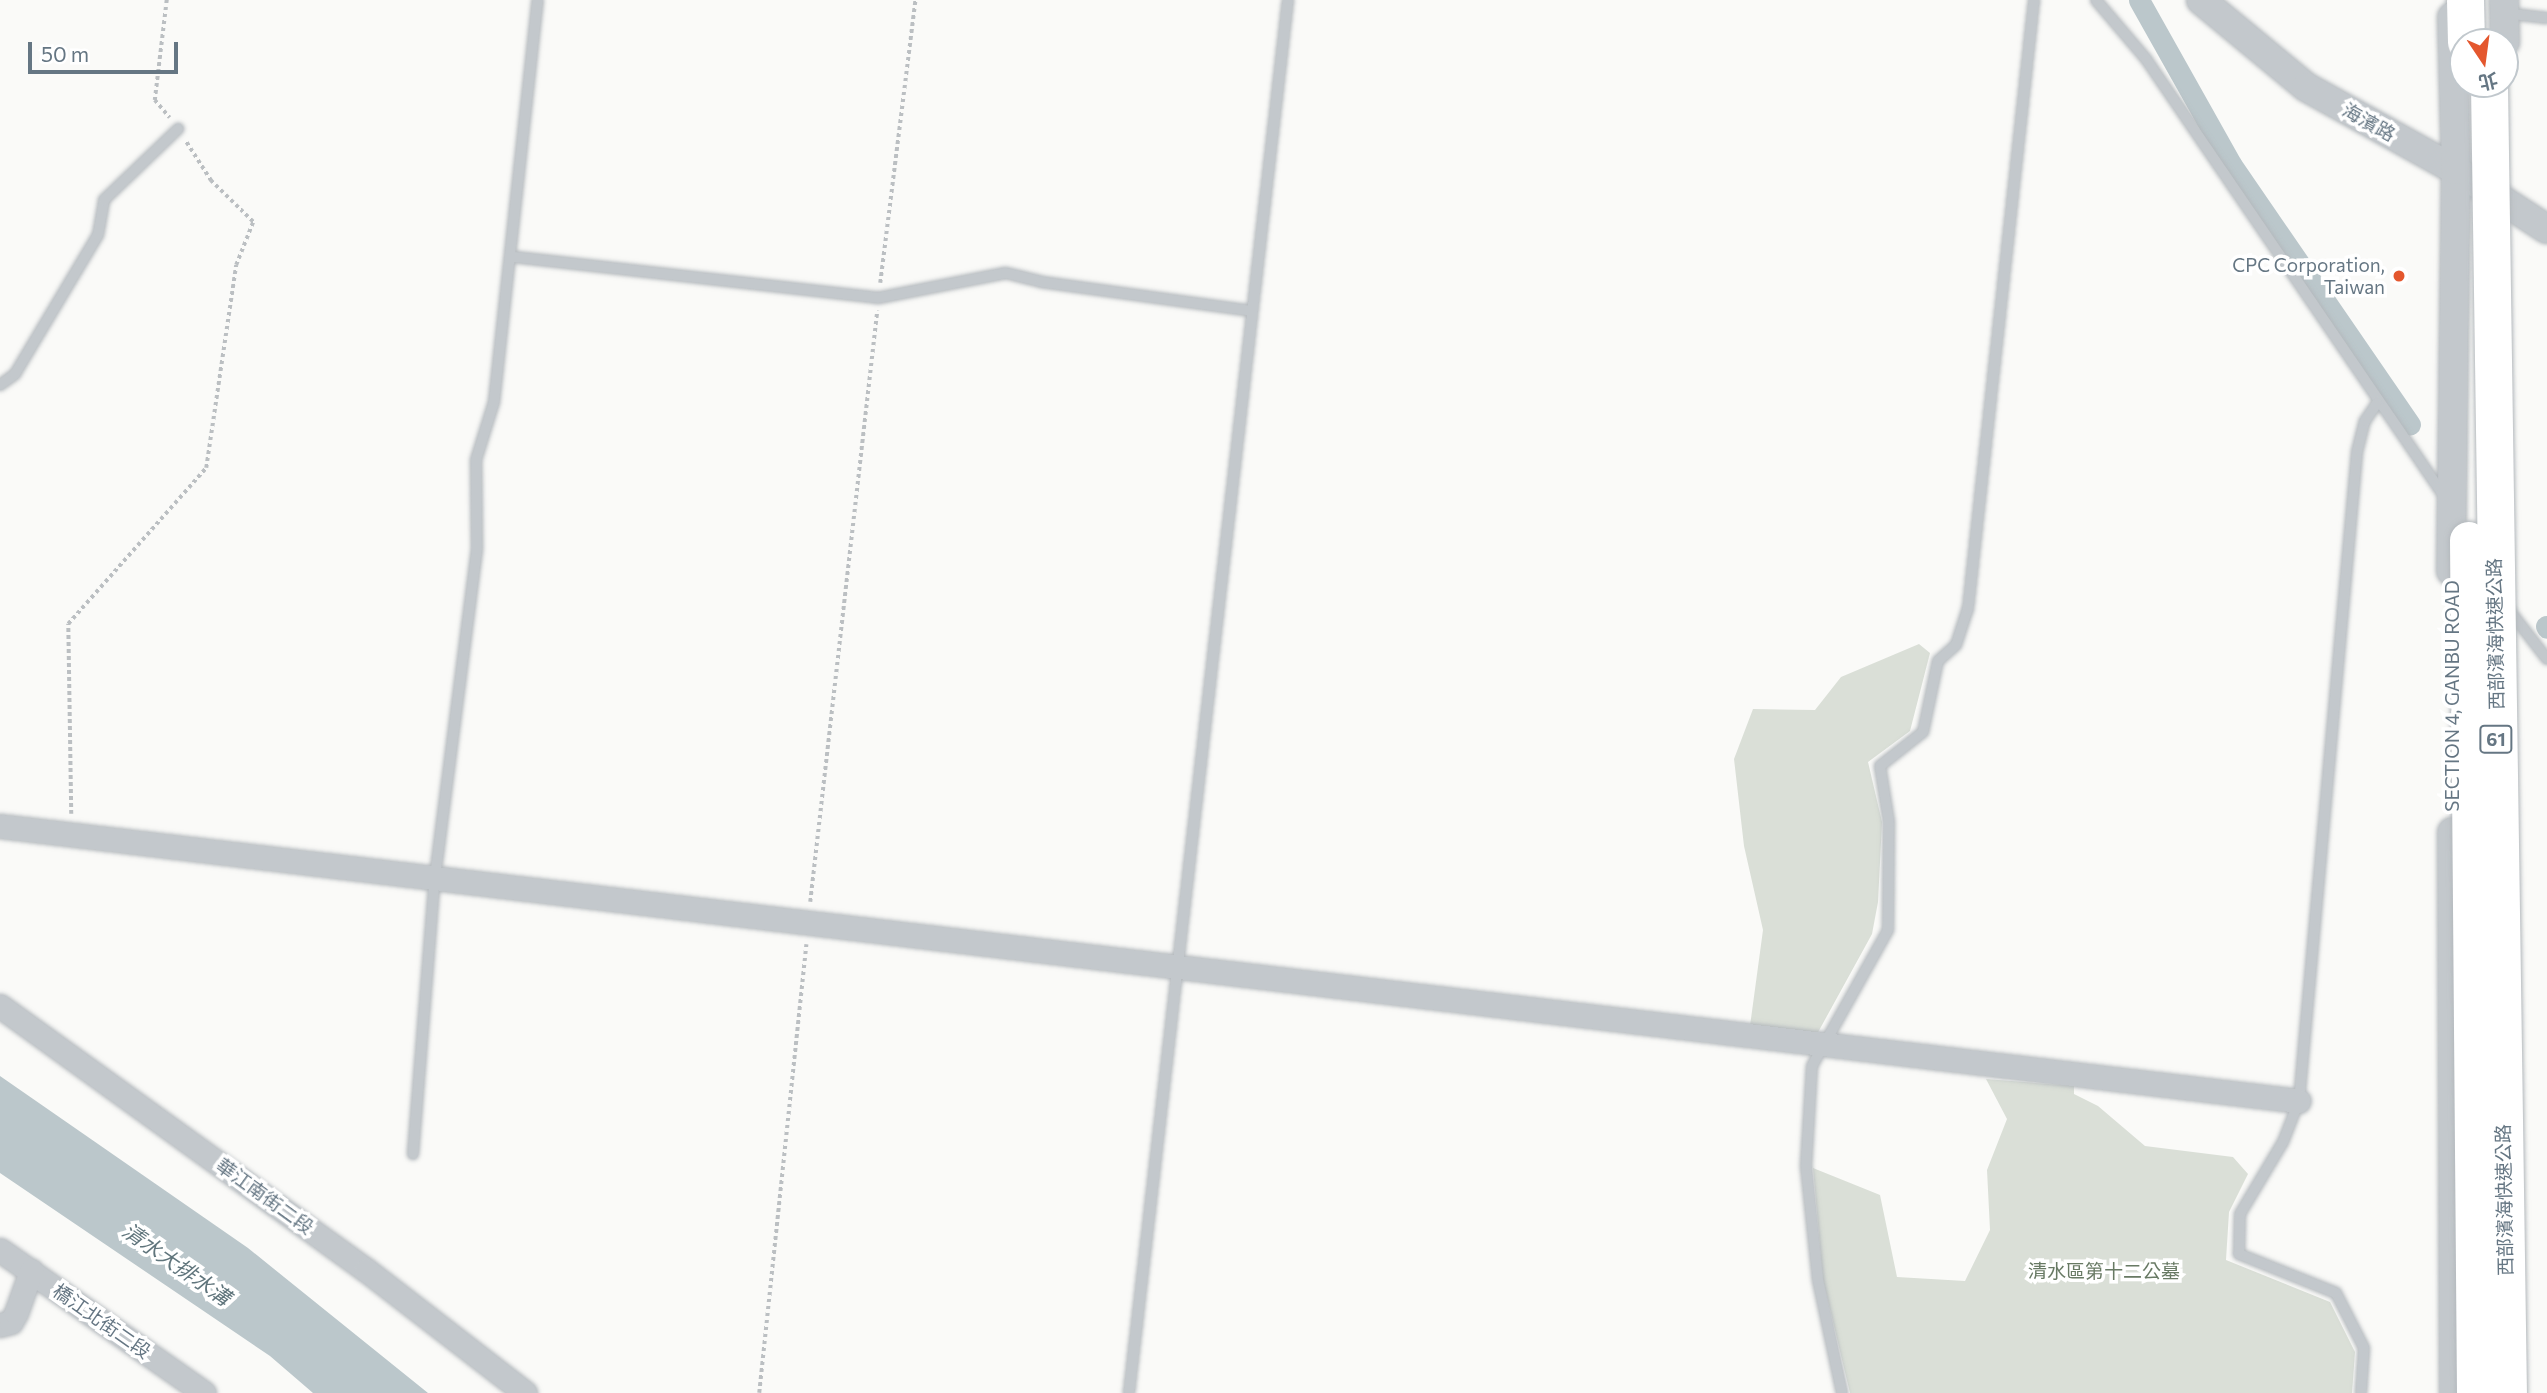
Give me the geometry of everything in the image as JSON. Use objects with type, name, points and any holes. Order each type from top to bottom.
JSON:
[{"type":"highway","points":[[2465,0],[2466,28]]},
{"type":"highway","name":"西部濱海快速公路","points":[[2466,98],[2475,1393]]},
{"type":"highway","name":"西部濱海快速公路","points":[[2489,98],[2508,1393]]},
{"type":"street","name":"海濱路","points":[[2201,0],[2306,87],[2456,170],[2505,205],[2547,229]]},
{"type":"street","name":"SECTION 4, GANBU ROAD","points":[[2452,0],[2456,170],[2451,506],[2454,1393]]},
{"type":"street","points":[[2505,98],[2519,1393]]},
{"type":"street","points":[[0,826],[1180,964],[2299,1101]]},
{"type":"street","name":"華江南街二段","points":[[0,1006],[366,1270],[525,1393]]},
{"type":"street","name":"橋江北街二段","points":[[0,1250],[204,1393]]},
{"type":"street","points":[[0,1325],[11,1322],[31,1271]]},
{"type":"lane","points":[[413,1154],[435,877],[477,549],[476,460],[494,402],[514,257],[538,0]]},
{"type":"lane","points":[[1129,1393],[1288,0]]},
{"type":"lane","points":[[1842,1393],[1818,1280],[1806,1166],[1812,1066],[1888,930],[1889,822],[1880,766],[1923,732],[1938,661],[1956,645],[1968,609],[2034,0]]},
{"type":"lane","points":[[2096,0],[2146,59],[2377,403],[2451,506],[2512,616],[2547,659]]},
{"type":"lane","points":[[2496,14],[2547,18]]},
{"type":"lane","points":[[0,385],[15,374],[99,235],[104,200],[178,129]]},
{"type":"lane","points":[[514,257],[878,298],[1006,273],[1041,282],[1252,311]]},
{"type":"lane","points":[[2361,1393],[2364,1348],[2336,1293],[2239,1254],[2240,1214],[2283,1143],[2299,1101],[2357,452],[2365,421],[2377,403]]},
{"type":"path","points":[[71,835],[68,624],[206,468],[236,265],[253,222],[211,181],[178,129],[155,100],[167,0]]},
{"type":"path","points":[[759,1393],[808,920],[878,298],[915,0]]},
{"type":"green space","points":[[1919,644],[1930,653],[1910,731],[1868,762],[1882,822],[1878,902],[1872,934],[1816,1036],[1750,1026],[1763,930],[1744,846],[1734,759],[1753,709],[1815,710],[1841,677]]},
{"type":"green space","name":"清水區第十二公墓","points":[[1986,1079],[2074,1086],[2074,1094],[2098,1106],[2145,1146],[2233,1157],[2248,1174],[2229,1212],[2226,1260],[2330,1302],[2355,1352],[2352,1393],[1850,1393],[1823,1280],[1813,1168],[1880,1195],[1897,1277],[1965,1281],[1990,1230],[1987,1170],[2007,1119]]},
{"type":"water","name":"清水大排水溝","points":[[0,1076],[248,1248],[428,1393],[313,1393],[270,1356],[0,1173]]},
{"type":"waterway","points":[[2139,0],[2231,164],[2410,424]]},
{"type":"place","name":"CPC Corporation, Taiwan","points":[[2399,276]]}]
